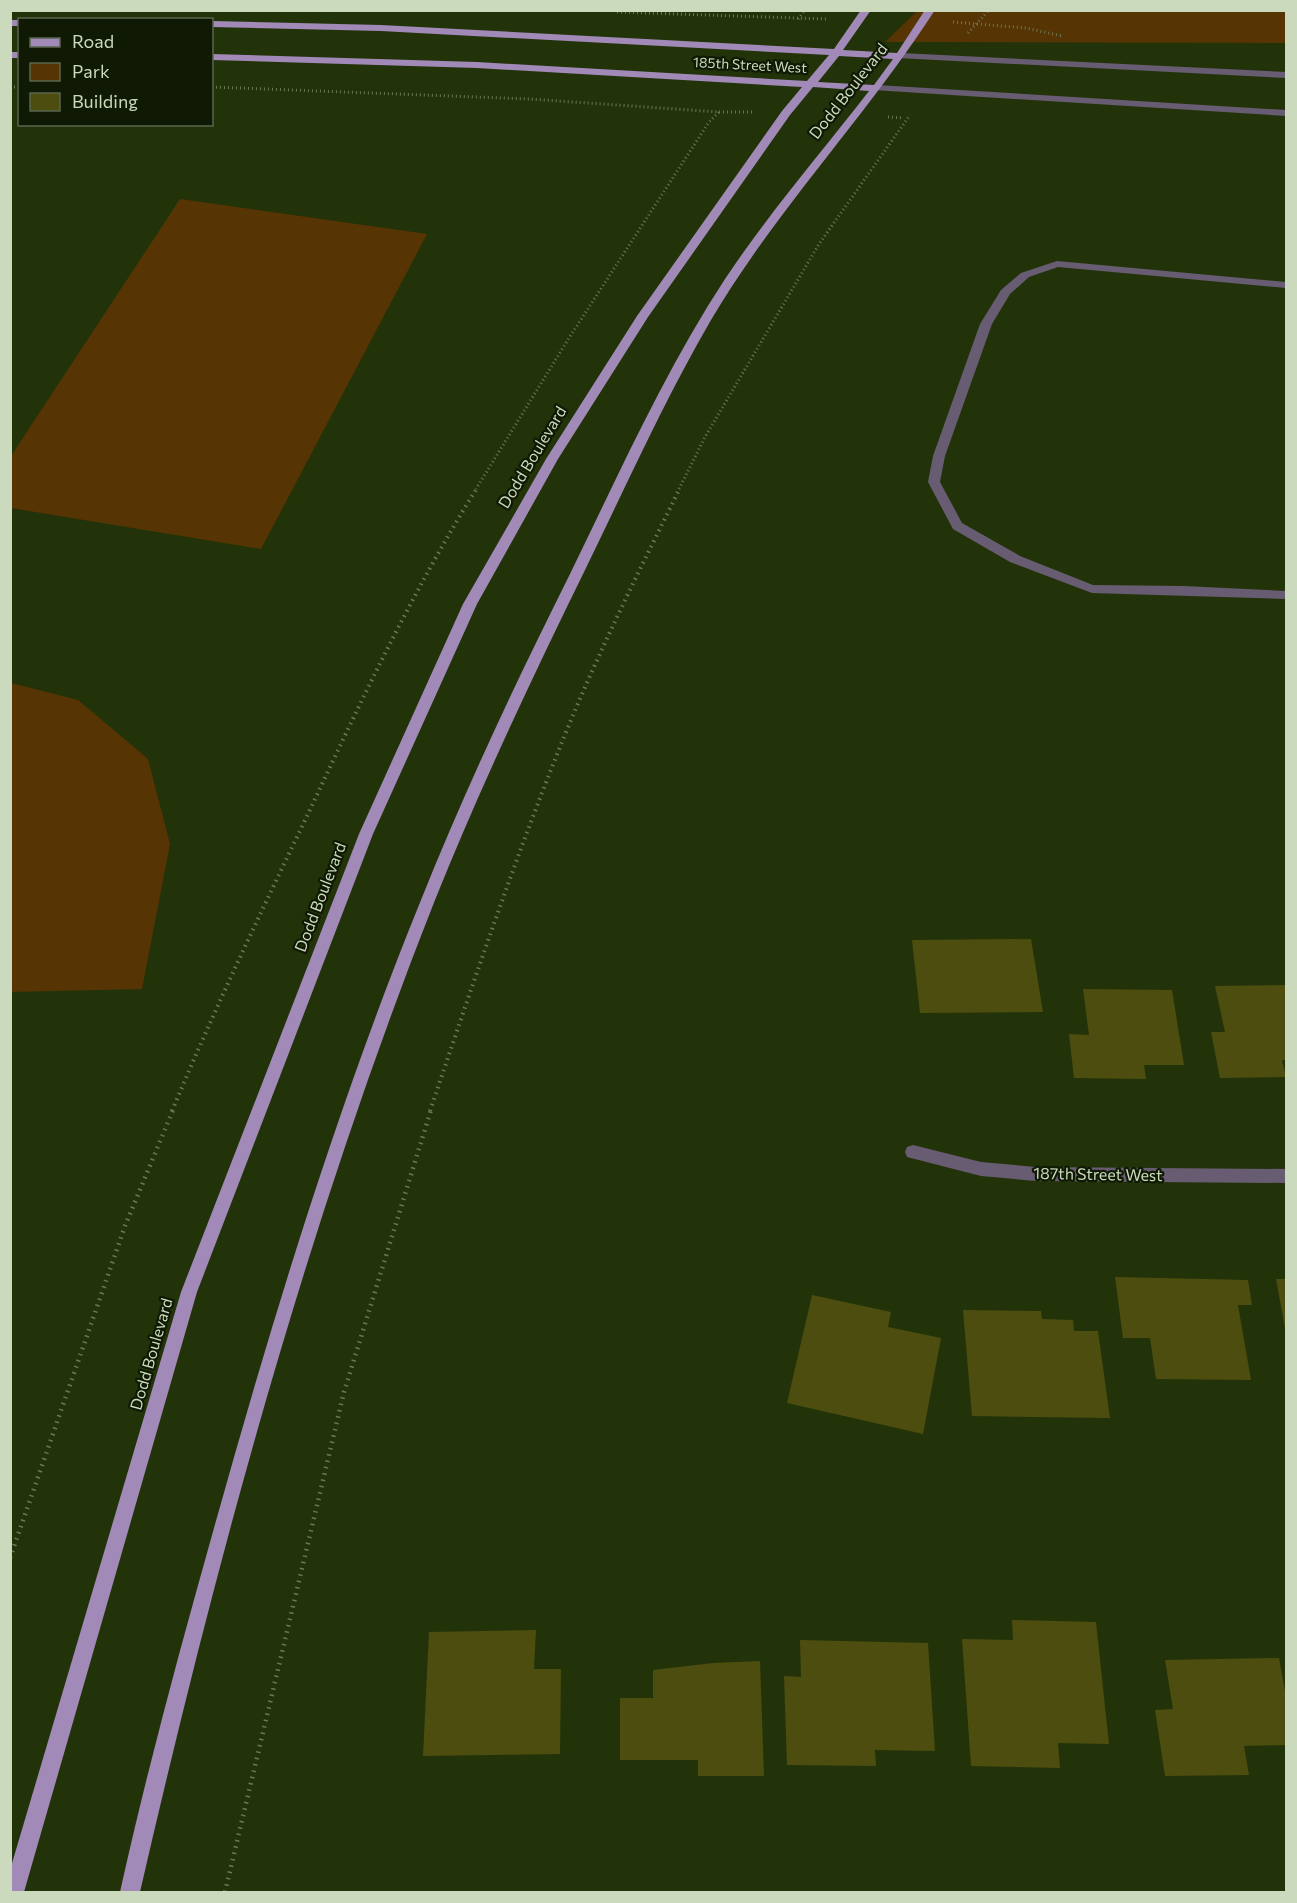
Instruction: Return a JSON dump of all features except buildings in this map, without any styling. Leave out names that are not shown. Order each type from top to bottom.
[{"type":"main road","name":"Dodd Boulevard","points":[[14,1893],[189,1292],[366,834],[470,604],[552,459],[650,306],[786,113],[837,52],[866,10]]},
{"type":"main road","name":"Dodd Boulevard","points":[[130,1893],[155,1779],[267,1371],[347,1121],[429,896],[525,677],[705,320],[742,261],[901,56],[930,10]]},
{"type":"main road","name":"185th Street West","points":[[213,24],[402,28],[901,56]]},
{"type":"main road","name":"185th Street West","points":[[213,57],[385,60],[877,88]]},
{"type":"street","name":"185th Street West","points":[[901,56],[1287,75]]},
{"type":"street","name":"185th Street West","points":[[877,88],[1287,113]]},
{"type":"street","points":[[1287,285],[1057,264],[1024,275],[1005,292],[986,324],[939,456],[934,482],[957,526],[1015,559],[1092,589],[1184,590],[1287,596]]},
{"type":"street","name":"187th Street West","points":[[913,1152],[981,1168],[1036,1174],[1287,1176]]},
{"type":"path","points":[[608,11],[799,19],[805,10]]},
{"type":"path","points":[[977,24],[989,10]]},
{"type":"path","points":[[10,1558],[35,1480],[125,1226],[208,1025],[340,745],[449,532],[569,338],[709,122],[719,111],[635,104],[213,87]]},
{"type":"path","points":[[225,1893],[344,1392],[411,1169],[486,948],[560,746],[624,603],[705,437],[819,244],[908,118]]},
{"type":"green space","points":[[917,11],[1286,11],[1286,43],[885,42]]},
{"type":"green space","points":[[180,199],[427,234],[261,549],[11,508],[11,456]]},
{"type":"green space","points":[[11,683],[78,700],[148,759],[170,844],[142,989],[11,992]]}]
